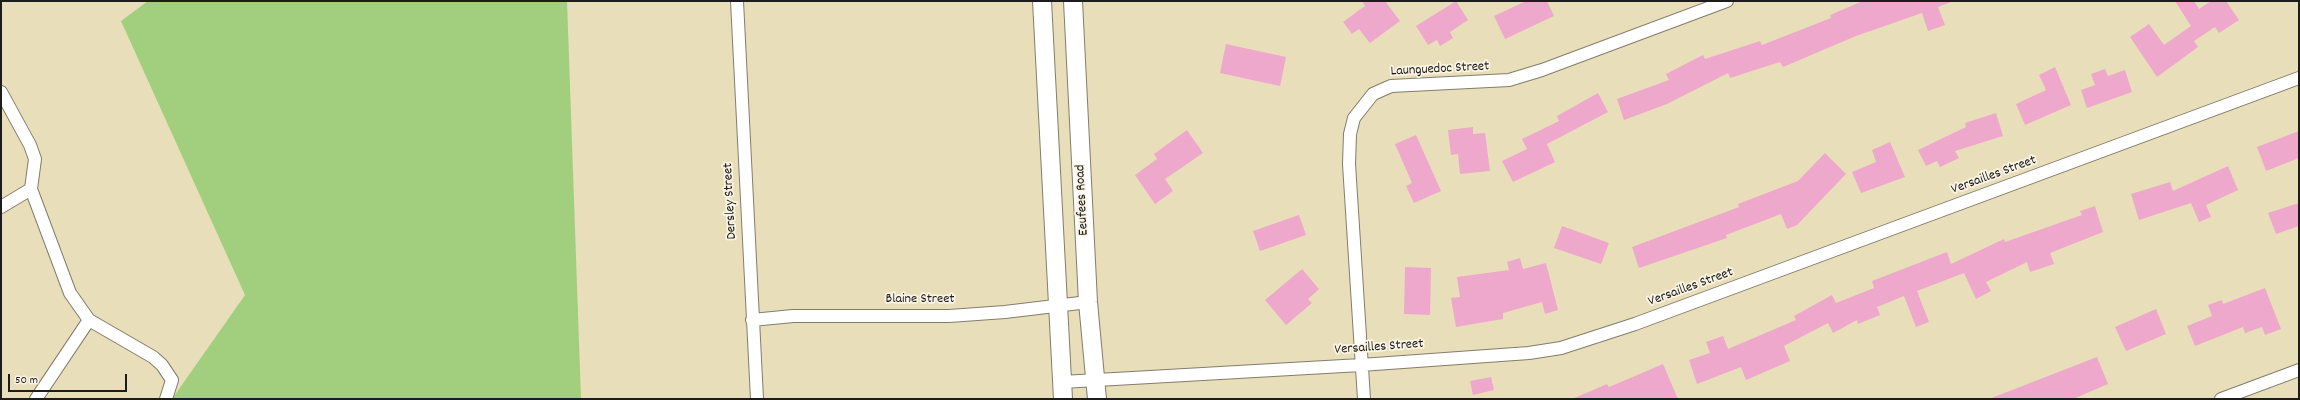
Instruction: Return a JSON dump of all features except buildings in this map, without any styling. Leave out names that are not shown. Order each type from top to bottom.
[{"type":"main road","points":[[1042,1],[1062,390]]},
{"type":"main road","name":"Eeufees Road","points":[[1073,1],[1088,302],[1097,399]]},
{"type":"street","name":"Dersley Street","points":[[737,1],[757,399]]},
{"type":"street","name":"Launguedoc Street","points":[[1364,399],[1349,164],[1350,134],[1357,114],[1373,94],[1391,86],[1509,80],[1542,70],[1727,1]]},
{"type":"street","name":"Versailles Street","points":[[1062,390],[1096,379],[1361,365],[1529,353],[1561,348],[1589,340],[2299,78]]},
{"type":"street","points":[[1,92],[30,145],[35,159],[31,189],[70,293],[89,320],[154,357],[162,365],[172,380],[166,399]]},
{"type":"street","points":[[1,207],[31,189]]},
{"type":"street","name":"Blaine Street","points":[[752,320],[793,316],[949,316],[1057,307],[1088,302]]},
{"type":"street","points":[[36,399],[89,320]]},
{"type":"street","points":[[2220,399],[2299,370]]},
{"type":"green space","points":[[148,1],[567,1],[581,399],[172,399],[245,295],[121,21]]}]
